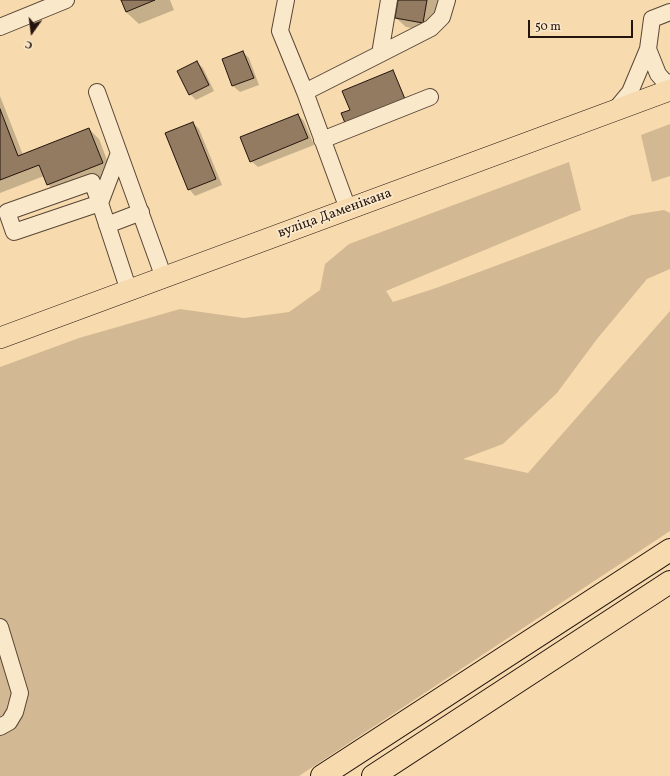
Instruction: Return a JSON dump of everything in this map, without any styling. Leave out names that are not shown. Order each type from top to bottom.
[{"type":"highway","points":[[322,776],[670,550]]},
{"type":"highway","points":[[373,776],[670,582]]},
{"type":"main road","name":"вуліца Даменікана","points":[[0,338],[670,90]]},
{"type":"lane","points":[[0,27],[66,0]]},
{"type":"lane","points":[[286,0],[280,31],[305,92],[348,209]]},
{"type":"lane","points":[[380,54],[389,0]]},
{"type":"lane","points":[[305,92],[431,28],[442,17],[447,0]]},
{"type":"lane","points":[[616,110],[630,92],[648,49],[652,19],[670,12]]},
{"type":"lane","points":[[648,49],[658,74],[664,81],[670,83]]},
{"type":"lane","points":[[97,92],[164,278]]},
{"type":"lane","points":[[322,140],[430,97]]},
{"type":"lane","points":[[100,203],[119,153]]},
{"type":"lane","points":[[100,203],[14,232],[7,212],[92,182],[100,203],[128,291]]},
{"type":"lane","points":[[107,225],[141,212]]},
{"type":"lane","points":[[0,628],[20,693],[15,712],[9,722],[0,727]]},
{"type":"shaded area","points":[[670,124],[670,176],[652,182],[641,135]]},
{"type":"shaded area","points":[[569,162],[581,210],[386,291],[393,302],[436,288],[632,215],[664,210],[670,213],[670,269],[647,279],[597,339],[557,393],[503,444],[463,459],[528,473],[670,311],[670,531],[299,776],[0,776],[0,367],[79,338],[180,309],[244,318],[289,312],[320,290],[325,264],[349,244]]},
{"type":"building","points":[[121,0],[155,0],[126,12]]},
{"type":"building","points":[[398,0],[427,0],[423,23],[395,18]]},
{"type":"building","points":[[243,51],[254,78],[232,86],[222,59]]},
{"type":"building","points":[[197,61],[209,85],[189,95],[177,71]]},
{"type":"building","points":[[393,70],[405,99],[345,123],[341,113],[350,110],[342,91]]},
{"type":"building","points":[[0,109],[18,156],[89,128],[103,163],[47,185],[39,165],[0,180]]},
{"type":"building","points":[[298,114],[308,138],[250,162],[240,137]]},
{"type":"building","points":[[193,122],[216,179],[188,190],[165,133]]}]
